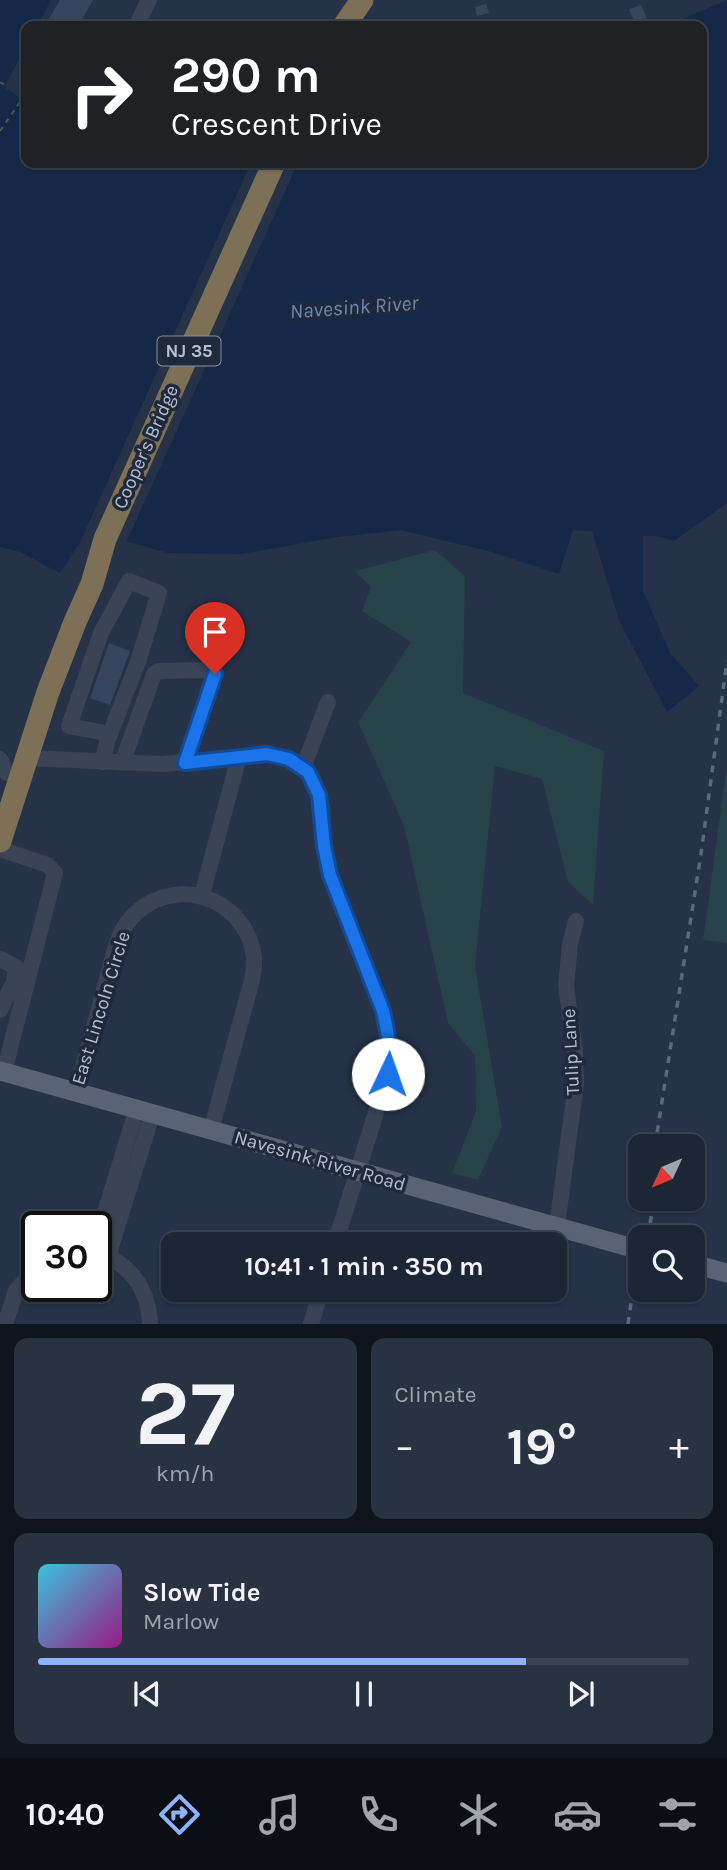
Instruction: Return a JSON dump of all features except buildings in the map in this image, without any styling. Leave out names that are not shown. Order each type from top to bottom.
[{"type":"highway","points":[[347,21],[362,0]]},
{"type":"highway","name":"Cooper's Bridge","points":[[98,548],[272,168]]},
{"type":"highway","name":"NJ 35","points":[[0,841],[63,650],[92,584],[98,548]]},
{"type":"highway","name":"NJ 35","points":[[2,775],[78,577],[98,548]]},
{"type":"main road","name":"Navesink River Road","points":[[2,1072],[628,1247]]},
{"type":"main road","points":[[705,1267],[727,1273]]},
{"type":"street","points":[[138,21],[146,1]]},
{"type":"street","points":[[102,762],[138,662],[159,593],[129,581],[99,640],[69,726],[110,734]]},
{"type":"street","points":[[63,650],[99,640]]},
{"type":"street","points":[[122,763],[154,674],[159,671],[212,670],[214,679],[185,763]]},
{"type":"street","points":[[303,768],[328,702]]},
{"type":"street","points":[[27,758],[185,763],[267,754],[289,759],[303,768],[314,781],[319,795],[330,875],[383,1011],[390,1042],[388,1074],[339,1232]]},
{"type":"street","points":[[211,1130],[252,980],[254,959],[247,933],[235,916],[216,901],[202,895],[239,757]]},
{"type":"street","points":[[0,849],[48,865],[55,873],[2,1072]]},
{"type":"street","name":"East Lincoln Circle","points":[[76,1093],[119,936],[128,921],[147,904],[171,896],[202,895]]},
{"type":"street","name":"Tulip Lane","points":[[557,1226],[576,1083],[575,1051],[566,986],[570,944],[576,920]]},
{"type":"street","points":[[0,959],[16,967],[13,982],[0,1010]]},
{"type":"street","points":[[108,1211],[144,1113]]},
{"type":"street","points":[[112,1220],[144,1113]]},
{"type":"street","points":[[112,1261],[134,1276],[146,1297],[150,1324]]},
{"type":"street","points":[[7,1319],[16,1291],[21,1285]]},
{"type":"street","points":[[311,1324],[317,1302]]},
{"type":"path","points":[[0,82],[5,85]]},
{"type":"path","points":[[0,131],[21,100]]},
{"type":"green space","points":[[435,550],[465,576],[463,693],[604,751],[593,905],[568,882],[542,779],[495,766],[475,966],[502,1127],[478,1180],[452,1173],[476,1111],[475,1056],[448,1023],[404,826],[358,722],[411,642],[362,611],[371,587],[355,571]]},
{"type":"green space","points":[[727,765],[727,943],[703,940]]},
{"type":"water","name":"Navesink River","points":[[0,0],[51,0],[40,21],[21,21],[21,55],[4,87],[21,99],[21,168],[707,168],[707,21],[678,21],[727,0],[727,503],[674,541],[643,536],[643,591],[670,653],[699,686],[667,712],[619,620],[592,531],[573,530],[559,574],[492,552],[401,530],[338,537],[241,554],[168,553],[118,539],[84,536],[60,573],[20,552],[0,547]]},
{"type":"pier","points":[[249,168],[296,168],[125,545],[86,540],[79,550],[77,549]]},
{"type":"railway","points":[[657,1134],[701,854],[727,661]]},
{"type":"railway","points":[[650,1225],[652,1211]]},
{"type":"railway","points":[[628,1324],[631,1302]]},
{"type":"route","points":[[215,674],[185,763],[267,754],[299,764],[314,781],[322,806],[324,846],[330,875],[383,1011],[390,1042],[388,1074]]}]
